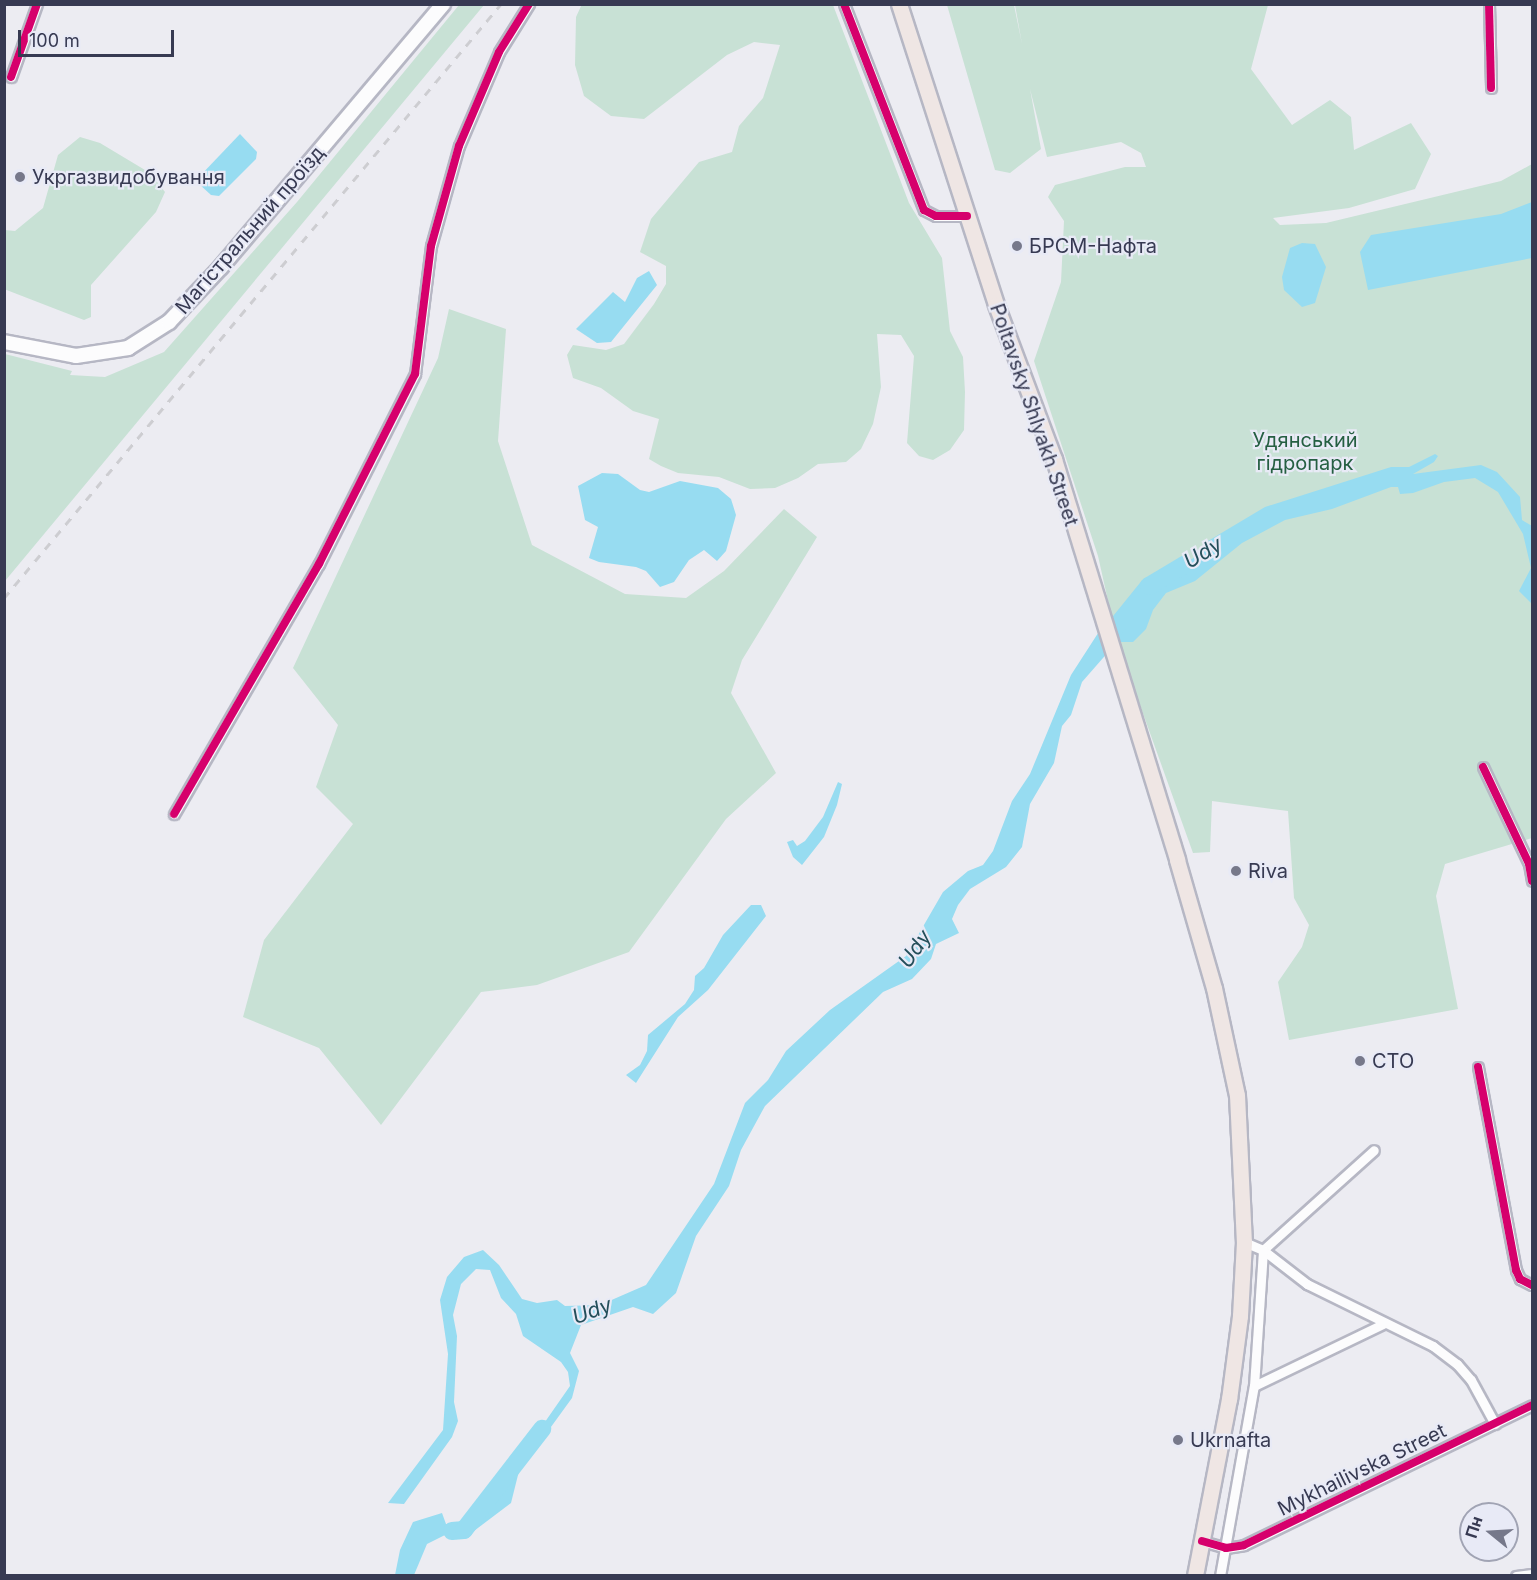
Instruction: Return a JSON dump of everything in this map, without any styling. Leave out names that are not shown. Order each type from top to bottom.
[{"type":"main road","name":"Магістральний проїзд","points":[[4,342],[76,356],[128,348],[169,322],[221,267],[443,4]]},
{"type":"main road","name":"Poltavsky Shlyakh Street","points":[[899,4],[967,216],[1054,459],[1214,988],[1237,1095],[1244,1242],[1240,1316],[1229,1399],[1195,1575]]},
{"type":"street","points":[[11,77],[37,4]]},
{"type":"street","points":[[174,814],[319,564],[415,374],[431,246],[459,146],[499,52],[530,4]]},
{"type":"street","points":[[844,4],[924,210],[936,216],[967,216]]},
{"type":"street","points":[[1489,4],[1491,88]]},
{"type":"street","points":[[1484,767],[1533,881]]},
{"type":"street","points":[[1478,1067],[1493,1132],[1516,1270],[1520,1279],[1533,1285]]},
{"type":"street","points":[[1221,1575],[1254,1386],[1263,1250],[1374,1150]]},
{"type":"street","points":[[1244,1242],[1263,1250],[1306,1284],[1383,1324],[1433,1346],[1457,1364],[1472,1380],[1495,1424]]},
{"type":"street","points":[[1254,1386],[1383,1324]]},
{"type":"street","name":"Mykhailivska Street","points":[[1226,1548],[1244,1545],[1533,1405]]},
{"type":"street","points":[[1202,1541],[1226,1548]]},
{"type":"street","points":[[1516,1575],[1533,1574]]},
{"type":"green space","points":[[582,4],[833,5],[909,203],[942,258],[950,331],[963,357],[965,392],[964,430],[950,450],[933,460],[919,456],[907,443],[914,356],[901,335],[877,334],[881,387],[873,424],[861,449],[846,462],[818,464],[798,478],[775,488],[750,489],[719,477],[678,473],[661,466],[649,459],[659,419],[633,411],[601,388],[573,378],[567,355],[573,345],[606,350],[624,344],[654,304],[666,284],[666,266],[640,252],[651,219],[699,162],[732,152],[739,126],[763,98],[780,45],[754,42],[727,55],[644,119],[611,116],[584,96],[575,65],[576,17]]},
{"type":"green space","points":[[459,5],[484,5],[5,581],[5,354],[72,371],[70,375],[105,377],[164,352],[297,202]]},
{"type":"green space","name":"Удянський гідропарк","points":[[947,5],[1014,5],[1022,44],[1015,5],[1268,5],[1251,69],[1292,125],[1330,100],[1351,117],[1354,150],[1411,123],[1431,154],[1415,189],[1349,208],[1273,218],[1280,225],[1326,223],[1501,181],[1532,164],[1532,838],[1445,864],[1436,896],[1458,1009],[1289,1040],[1278,982],[1302,947],[1309,925],[1294,898],[1288,811],[1212,801],[1210,852],[1193,853],[1117,641],[1098,556],[1034,361],[1061,282],[1064,221],[1048,197],[1055,185],[1125,167],[1146,167],[1141,153],[1121,142],[1047,157],[1030,89],[1041,149],[1010,173],[995,170]]},
{"type":"green space","points":[[80,137],[100,143],[150,173],[165,192],[156,212],[91,285],[91,317],[84,320],[4,289],[5,230],[15,231],[43,208],[58,155]]},
{"type":"green space","points":[[449,309],[506,329],[498,441],[532,545],[625,594],[686,598],[724,571],[784,509],[817,537],[742,660],[731,693],[776,773],[726,819],[629,952],[537,985],[481,992],[381,1125],[319,1048],[243,1017],[264,940],[353,824],[316,787],[338,725],[293,668],[438,358]]},
{"type":"water","points":[[240,134],[257,152],[256,159],[219,196],[211,195],[199,184],[199,177]]},
{"type":"water","points":[[1532,202],[1532,258],[1368,290],[1360,252],[1371,235],[1501,214]]},
{"type":"water","points":[[1302,243],[1315,244],[1326,267],[1315,303],[1302,307],[1284,290],[1282,277],[1290,248]]},
{"type":"water","points":[[649,271],[657,285],[611,342],[597,343],[576,329],[613,292],[625,302],[637,278]]},
{"type":"water","points":[[1435,454],[1438,456],[1434,462],[1413,474],[1481,465],[1497,472],[1520,497],[1522,520],[1532,526],[1532,604],[1519,591],[1531,568],[1523,534],[1498,492],[1475,478],[1444,482],[1413,493],[1400,494],[1398,487],[1391,487],[1332,509],[1285,520],[1242,543],[1195,581],[1166,593],[1153,610],[1146,629],[1133,642],[1117,642],[1082,682],[1071,715],[1062,726],[1054,763],[1030,804],[1022,847],[1006,867],[970,889],[958,905],[952,919],[959,933],[936,944],[931,959],[912,979],[883,992],[765,1106],[741,1150],[729,1186],[696,1236],[676,1293],[653,1314],[633,1307],[581,1325],[570,1353],[579,1371],[572,1398],[519,1471],[511,1503],[466,1537],[447,1534],[427,1544],[414,1575],[395,1575],[400,1550],[413,1522],[442,1513],[446,1524],[460,1526],[477,1516],[506,1487],[508,1475],[570,1386],[568,1372],[561,1362],[523,1336],[516,1314],[501,1298],[490,1270],[476,1269],[461,1284],[453,1315],[457,1336],[454,1402],[458,1421],[452,1437],[404,1504],[388,1503],[443,1430],[448,1354],[440,1300],[447,1277],[464,1257],[483,1250],[499,1265],[522,1299],[537,1303],[557,1300],[565,1306],[600,1305],[646,1285],[714,1184],[745,1103],[768,1080],[786,1051],[830,1010],[906,956],[943,892],[968,871],[983,865],[993,851],[1012,801],[1030,774],[1071,675],[1110,618],[1127,621],[1133,614],[1130,612],[1131,605],[1196,556],[1208,541],[1265,507],[1391,467],[1409,467]]},
{"type":"water","points":[[602,473],[618,474],[640,490],[649,492],[680,481],[718,488],[731,499],[736,515],[726,551],[717,561],[704,550],[689,560],[674,582],[660,587],[646,571],[589,558],[598,527],[585,520],[578,486]]},
{"type":"water","points":[[838,782],[842,784],[837,805],[824,837],[802,865],[793,857],[787,842],[793,840],[797,846],[805,841],[823,817]]},
{"type":"water","points":[[751,905],[761,905],[766,916],[708,990],[678,1017],[636,1083],[626,1075],[640,1065],[647,1051],[648,1035],[685,1004],[694,990],[695,976],[704,968],[723,935]]},
{"type":"waterway","name":"Udy","points":[[1107,638],[1149,586],[1184,565]]},
{"type":"waterway","name":"Udy","points":[[452,1531],[464,1530],[542,1429]]},
{"type":"railway","points":[[4,598],[501,4]]},
{"type":"cycle path","points":[[11,77],[37,4]]},
{"type":"cycle path","points":[[174,814],[319,564],[415,374],[431,246],[459,146],[499,52],[529,4]]},
{"type":"cycle path","points":[[844,4],[924,210],[936,216],[967,216]]},
{"type":"cycle path","points":[[1489,4],[1491,88]]},
{"type":"cycle path","points":[[1483,767],[1529,864],[1532,881]]},
{"type":"cycle path","points":[[1478,1067],[1516,1270],[1520,1279],[1532,1285]]},
{"type":"cycle path","points":[[1202,1541],[1226,1548],[1244,1545],[1532,1405]]},
{"type":"place","name":"Укргазвидобування","points":[[20,177]]},
{"type":"place","name":"БРСМ-Нафта","points":[[1017,246]]},
{"type":"place","name":"Riva","points":[[1236,871]]},
{"type":"place","name":"СТО","points":[[1360,1061]]},
{"type":"place","name":"Ukrnafta","points":[[1178,1440]]}]
